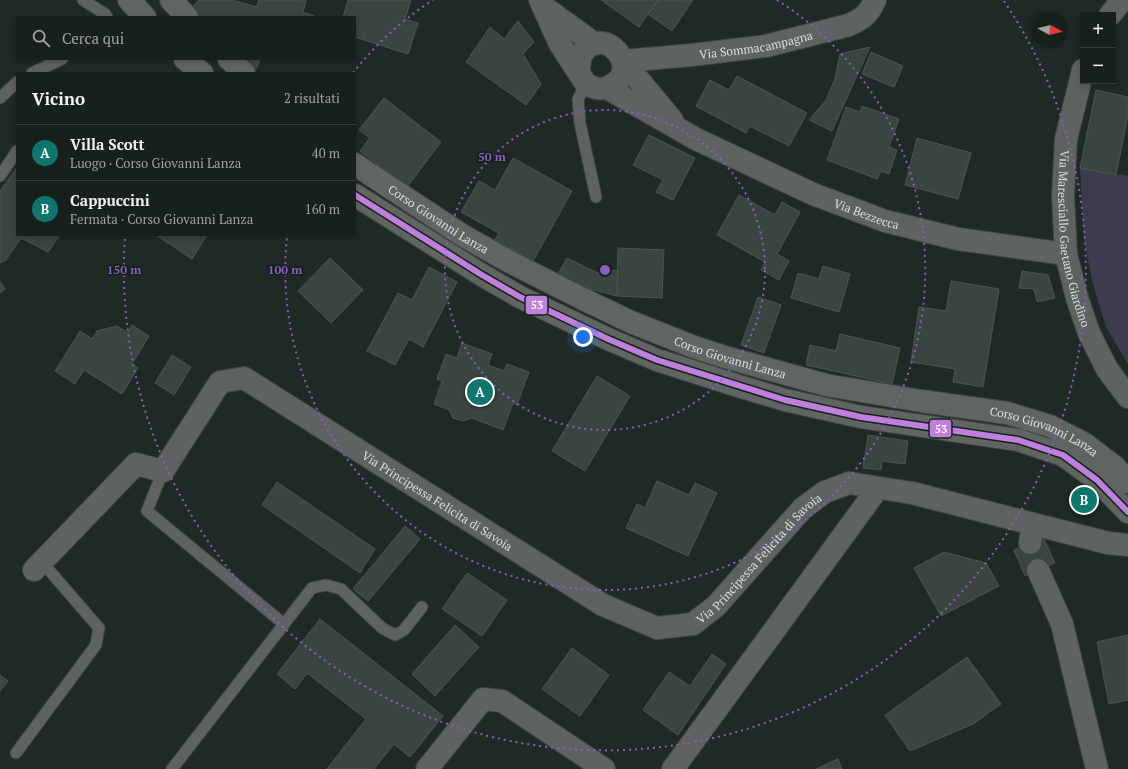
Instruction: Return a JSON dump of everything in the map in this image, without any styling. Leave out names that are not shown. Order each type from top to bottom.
[{"type":"street","points":[[129,0],[144,16]]},
{"type":"street","points":[[171,0],[186,16]]},
{"type":"street","name":"Via Sommacampagna","points":[[623,61],[692,55],[766,46],[849,25],[862,20],[871,9],[875,0]]},
{"type":"street","points":[[1112,12],[1122,0]]},
{"type":"street","name":"Via Bezzecca","points":[[542,3],[595,44],[603,43],[616,49],[623,61],[681,131]]},
{"type":"street","name":"Via Bezzecca","points":[[542,3],[560,44],[591,81],[696,140],[813,194],[885,220],[958,239],[1066,254]]},
{"type":"street","points":[[595,44],[583,52],[591,81],[613,85],[619,80],[622,74],[623,61]]},
{"type":"street","points":[[186,60],[201,72]]},
{"type":"street","points":[[229,60],[243,72]]},
{"type":"street","name":"Via Maresciallo Gaetano Giardino","points":[[1080,82],[1066,139],[1063,196],[1066,254],[1077,298],[1089,333],[1107,369],[1128,397]]},
{"type":"street","name":"Corso Giovanni Lanza","points":[[356,165],[462,234],[495,253],[549,283],[632,322],[694,347],[826,385],[921,401],[1007,413],[1050,426],[1085,444],[1116,467],[1128,482]]},
{"type":"street","name":"Corso Giovanni Lanza","points":[[356,196],[482,276],[520,297],[608,339],[658,360],[784,400],[862,417],[1018,440],[1062,455],[1097,480],[1128,512]]},
{"type":"street","name":"Via Principessa Felicita di Savoia","points":[[163,471],[220,382],[244,378],[603,605],[657,628],[693,624],[716,606],[803,508],[825,492],[849,483],[912,493],[1032,534],[1128,545]]},
{"type":"street","points":[[38,566],[136,464],[163,471]]},
{"type":"street","points":[[673,769],[878,488]]},
{"type":"street","points":[[1038,570],[1062,624],[1097,769]]},
{"type":"street","points":[[427,769],[483,699],[502,701],[604,769]]},
{"type":"lane","points":[[83,0],[106,16]]},
{"type":"lane","points":[[34,72],[60,60]]},
{"type":"lane","points":[[591,81],[578,99],[580,123],[596,196]]},
{"type":"lane","points":[[0,98],[16,83]]},
{"type":"lane","points":[[0,176],[16,152]]},
{"type":"lane","points":[[163,471],[146,511],[284,624]]},
{"type":"lane","points":[[16,753],[96,645],[99,628],[38,566]]},
{"type":"lane","points":[[172,769],[312,588],[326,585],[342,589],[382,628],[395,635],[404,630],[422,607]]},
{"type":"shaded area","points":[[1080,168],[1128,176],[1128,364],[1106,327],[1092,281],[1084,239]]},
{"type":"building","points":[[199,0],[232,0],[257,7],[259,0],[306,0],[303,12],[314,16],[198,16],[190,10]]},
{"type":"building","points":[[348,0],[411,0],[405,19],[418,23],[408,54],[356,37],[356,16],[343,16]]},
{"type":"building","points":[[601,0],[658,0],[639,27]]},
{"type":"building","points":[[658,0],[693,0],[672,31],[648,14]]},
{"type":"building","points":[[518,21],[534,42],[523,54],[541,84],[526,105],[466,62],[490,27],[504,39]]},
{"type":"building","points":[[870,47],[832,131],[809,120],[826,100],[835,79],[840,54]]},
{"type":"building","points":[[871,52],[903,66],[894,87],[862,74]]},
{"type":"building","points":[[246,60],[260,60],[256,69]]},
{"type":"building","points":[[737,76],[807,113],[789,146],[750,126],[746,133],[696,106],[710,80],[729,90]]},
{"type":"building","points":[[1096,90],[1128,97],[1128,115],[1116,175],[1080,168]]},
{"type":"building","points":[[384,98],[441,142],[407,187],[360,151],[370,138],[359,130]]},
{"type":"building","points":[[862,106],[899,119],[889,147],[897,150],[889,174],[881,171],[877,179],[827,160],[846,107],[860,112]]},
{"type":"building","points":[[649,135],[695,158],[673,200],[656,192],[663,180],[633,165]]},
{"type":"building","points":[[917,138],[971,153],[958,199],[905,185]]},
{"type":"building","points":[[513,158],[572,191],[533,261],[495,240],[499,233],[461,212],[479,181],[495,190]]},
{"type":"building","points":[[16,168],[16,236],[59,236],[48,252],[21,238],[6,260],[0,263],[0,191]]},
{"type":"building","points":[[739,195],[775,215],[782,202],[800,212],[777,254],[789,261],[779,280],[761,270],[765,262],[717,235]]},
{"type":"building","points":[[158,236],[206,236],[192,259]]},
{"type":"building","points":[[618,248],[664,250],[662,298],[617,296]]},
{"type":"building","points":[[330,258],[363,290],[331,323],[298,291]]},
{"type":"building","points":[[567,258],[598,273],[618,270],[617,296],[590,289],[558,274]]},
{"type":"building","points":[[823,266],[850,274],[839,312],[791,298],[798,273],[819,279]]},
{"type":"building","points":[[429,267],[457,282],[423,347],[409,339],[395,365],[367,351],[398,293],[412,300]]},
{"type":"building","points":[[1022,271],[1048,275],[1055,298],[1037,302],[1034,289],[1019,288]]},
{"type":"building","points":[[0,281],[5,289],[0,293]]},
{"type":"building","points":[[951,281],[999,289],[983,387],[953,382],[955,369],[911,362],[919,307],[946,311]]},
{"type":"building","points":[[758,297],[781,305],[764,353],[741,345]]},
{"type":"building","points":[[132,325],[149,336],[132,364],[138,368],[122,394],[84,370],[75,384],[55,371],[80,331],[92,339],[97,331],[117,326],[128,333]]},
{"type":"building","points":[[840,334],[900,348],[892,384],[806,365],[810,345],[836,351]]},
{"type":"building","points":[[462,343],[492,354],[488,365],[504,371],[507,364],[529,372],[517,405],[513,403],[503,430],[472,418],[463,421],[453,418],[449,410],[434,404],[442,381],[437,379],[446,354],[457,358]]},
{"type":"building","points":[[172,355],[191,367],[174,395],[155,383]]},
{"type":"building","points":[[597,376],[630,396],[585,471],[552,451]]},
{"type":"building","points":[[868,435],[908,441],[905,464],[882,461],[881,470],[863,468]]},
{"type":"building","points":[[657,481],[689,495],[695,483],[717,493],[688,556],[626,528],[637,504],[645,508]]},
{"type":"building","points":[[277,482],[375,549],[360,573],[262,505]]},
{"type":"building","points":[[405,526],[420,539],[368,601],[353,589]]},
{"type":"building","points":[[1043,537],[1055,563],[1025,576],[1014,550]]},
{"type":"building","points":[[944,552],[986,563],[999,586],[941,616],[914,568]]},
{"type":"building","points":[[467,573],[507,600],[482,636],[442,609]]},
{"type":"building","points":[[320,619],[443,716],[410,757],[394,744],[374,769],[327,769],[366,719],[307,673],[295,689],[277,674]]},
{"type":"building","points":[[455,625],[479,647],[435,696],[412,674]]},
{"type":"building","points":[[1128,635],[1128,700],[1109,704],[1097,642]]},
{"type":"building","points":[[572,648],[609,675],[580,716],[542,689]]},
{"type":"building","points":[[712,654],[726,664],[678,735],[643,710],[669,672],[690,686]]},
{"type":"building","points":[[967,657],[1001,704],[973,724],[910,751],[885,715]]},
{"type":"building","points":[[0,675],[8,681],[0,691]]},
{"type":"building","points":[[838,759],[842,769],[816,769]]},
{"type":"tunnel","points":[[1030,543],[1032,556],[1038,570]]},
{"type":"transit line","name":"53","points":[[356,196],[482,275],[520,297],[608,339],[657,360],[785,400],[861,417],[1018,440],[1063,455],[1097,480],[1128,512]]},
{"type":"place","name":"Villa Scott","points":[[480,392]]},
{"type":"place","name":"Cappuccini","points":[[1084,500]]}]
